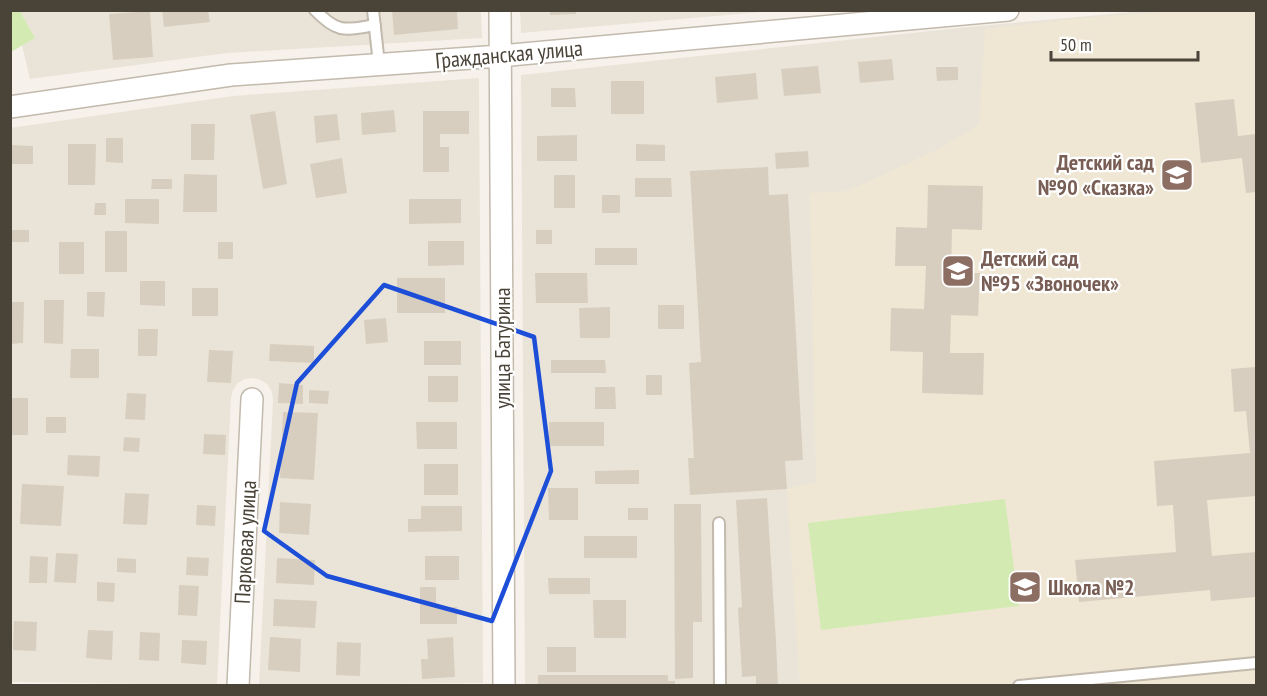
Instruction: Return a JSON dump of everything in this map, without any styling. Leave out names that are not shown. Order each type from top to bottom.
[{"type":"street","name":"улица Батурина","points":[[500,10],[504,686]]},
{"type":"street","name":"Гражданская улица","points":[[10,107],[231,75],[500,56],[1008,10]]},
{"type":"street","name":"Парковая улица","points":[[238,686],[252,399]]},
{"type":"lane","points":[[315,10],[329,25],[345,30],[375,25]]},
{"type":"lane","points":[[373,10],[379,64]]},
{"type":"lane","points":[[719,523],[720,686]]},
{"type":"lane","points":[[1019,686],[1257,663]]},
{"type":"highlighted area","points":[[384,285],[534,337],[551,471],[492,621],[327,576],[264,531],[297,383]]},
{"type":"shaded area","points":[[520,10],[772,11],[521,33]]},
{"type":"shaded area","points":[[20,11],[481,11],[482,38],[227,53],[30,79],[22,45],[35,38]]},
{"type":"shaded area","points":[[1143,11],[1256,11],[1256,685],[525,685],[521,75],[968,27]]},
{"type":"shaded area","points":[[1178,11],[1256,11],[1256,685],[800,685],[787,489],[816,482],[810,193],[848,191],[936,150],[979,125],[985,29],[1083,18]]},
{"type":"shaded area","points":[[479,78],[483,683],[259,685],[273,400],[268,385],[253,378],[238,383],[231,398],[217,685],[11,682],[10,128],[233,96]]},
{"type":"green space","points":[[11,10],[20,11],[35,38],[11,52]]},
{"type":"green space","points":[[1005,499],[1019,606],[821,630],[808,523]]},
{"type":"building","points":[[162,10],[208,10],[210,22],[164,27]]},
{"type":"building","points":[[392,10],[457,10],[458,29],[394,35]]},
{"type":"building","points":[[550,10],[576,10],[576,14],[550,15]]},
{"type":"building","points":[[150,11],[153,57],[113,60],[109,14]]},
{"type":"building","points":[[892,59],[894,80],[860,83],[858,62]]},
{"type":"building","points":[[818,66],[821,93],[784,96],[781,69]]},
{"type":"building","points":[[936,67],[958,67],[958,80],[937,81]]},
{"type":"building","points":[[756,73],[758,99],[717,103],[715,77]]},
{"type":"building","points":[[611,81],[644,81],[644,114],[611,114]]},
{"type":"building","points":[[551,88],[575,88],[576,107],[551,107]]},
{"type":"building","points":[[1234,99],[1238,136],[1256,134],[1256,192],[1246,193],[1242,158],[1201,163],[1195,103]]},
{"type":"building","points":[[394,110],[396,132],[362,135],[361,113]]},
{"type":"building","points":[[275,111],[287,184],[263,189],[250,115]]},
{"type":"building","points":[[423,111],[469,111],[469,134],[440,134],[440,147],[449,147],[449,172],[423,172]]},
{"type":"building","points":[[337,114],[340,140],[316,143],[314,116]]},
{"type":"building","points":[[191,124],[215,124],[214,160],[191,160]]},
{"type":"building","points":[[577,135],[577,161],[537,161],[537,136]]},
{"type":"building","points":[[106,138],[123,138],[123,163],[106,162]]},
{"type":"building","points":[[68,144],[96,144],[95,185],[68,185]]},
{"type":"building","points":[[636,144],[665,145],[665,161],[636,161]]},
{"type":"building","points":[[10,145],[33,146],[33,164],[10,164]]},
{"type":"building","points":[[808,151],[809,167],[776,169],[775,153]]},
{"type":"building","points":[[342,158],[347,193],[316,198],[310,164]]},
{"type":"building","points":[[768,167],[769,195],[788,194],[803,460],[785,461],[787,489],[690,495],[688,458],[694,458],[689,363],[701,362],[690,171]]},
{"type":"building","points":[[184,174],[217,175],[217,212],[183,212]]},
{"type":"building","points":[[554,175],[575,175],[575,208],[554,208]]},
{"type":"building","points":[[635,178],[671,178],[672,197],[635,197]]},
{"type":"building","points":[[152,179],[172,179],[172,189],[151,189]]},
{"type":"building","points":[[928,185],[983,186],[982,230],[952,229],[951,273],[980,273],[978,316],[951,315],[950,353],[984,353],[983,395],[922,393],[923,352],[890,351],[891,308],[924,309],[926,266],[895,266],[896,227],[927,228]]},
{"type":"building","points":[[602,195],[620,195],[620,213],[602,213]]},
{"type":"building","points":[[125,199],[159,199],[159,224],[125,223]]},
{"type":"building","points":[[409,199],[461,199],[461,223],[409,224]]},
{"type":"building","points":[[95,203],[106,203],[106,215],[94,215]]},
{"type":"building","points":[[10,230],[29,230],[29,242],[10,242]]},
{"type":"building","points":[[536,230],[552,230],[552,244],[536,244]]},
{"type":"building","points":[[105,231],[127,231],[127,272],[105,272]]},
{"type":"building","points":[[428,241],[464,241],[464,265],[428,266]]},
{"type":"building","points":[[59,242],[84,242],[84,274],[59,274]]},
{"type":"building","points":[[218,242],[233,242],[233,259],[218,259]]},
{"type":"building","points":[[595,248],[637,248],[637,265],[595,265]]},
{"type":"building","points":[[535,273],[587,273],[588,303],[536,303]]},
{"type":"building","points":[[397,278],[445,278],[445,313],[397,313]]},
{"type":"building","points":[[140,281],[165,281],[165,306],[140,305]]},
{"type":"building","points":[[192,288],[218,288],[218,316],[192,316]]},
{"type":"building","points":[[87,292],[105,292],[104,317],[87,316]]},
{"type":"building","points":[[44,300],[64,300],[63,344],[44,343]]},
{"type":"building","points":[[10,302],[24,302],[23,343],[10,344]]},
{"type":"building","points":[[658,305],[684,305],[684,329],[658,329]]},
{"type":"building","points":[[610,307],[610,338],[580,338],[579,308]]},
{"type":"building","points":[[386,318],[388,342],[366,344],[364,320]]},
{"type":"building","points":[[138,329],[158,329],[157,356],[138,356]]},
{"type":"building","points":[[424,341],[461,341],[461,365],[424,365]]},
{"type":"building","points":[[270,344],[314,346],[314,363],[269,361]]},
{"type":"building","points":[[71,349],[99,349],[99,378],[70,378]]},
{"type":"building","points":[[209,350],[233,351],[231,383],[207,382]]},
{"type":"building","points":[[551,360],[605,360],[606,373],[551,373]]},
{"type":"building","points":[[1256,367],[1256,496],[1207,500],[1212,556],[1256,552],[1256,597],[1211,601],[1210,590],[1079,602],[1075,560],[1176,552],[1173,505],[1157,506],[1154,461],[1250,453],[1246,411],[1234,412],[1231,369]]},
{"type":"building","points":[[646,375],[662,375],[662,395],[646,395]]},
{"type":"building","points":[[428,376],[458,376],[458,402],[428,402]]},
{"type":"building","points":[[279,383],[303,385],[303,404],[278,403]]},
{"type":"building","points":[[595,387],[615,387],[616,409],[595,409]]},
{"type":"building","points":[[309,390],[329,391],[328,404],[309,403]]},
{"type":"building","points":[[127,393],[146,394],[145,420],[125,419]]},
{"type":"building","points":[[10,398],[28,398],[28,435],[10,435]]},
{"type":"building","points":[[283,412],[318,413],[314,480],[280,478]]},
{"type":"building","points":[[46,417],[66,417],[66,433],[46,433]]},
{"type":"building","points":[[416,422],[457,422],[457,449],[417,449]]},
{"type":"building","points":[[549,422],[604,422],[604,446],[549,446]]},
{"type":"building","points":[[204,434],[226,435],[225,455],[203,454]]},
{"type":"building","points":[[124,437],[140,438],[139,452],[123,451]]},
{"type":"building","points":[[68,455],[100,456],[99,477],[67,475]]},
{"type":"building","points":[[424,464],[458,464],[458,495],[424,495]]},
{"type":"building","points":[[639,470],[639,484],[595,484],[595,471]]},
{"type":"building","points":[[22,484],[64,486],[61,526],[20,524]]},
{"type":"building","points":[[548,488],[578,488],[578,520],[549,520]]},
{"type":"building","points":[[125,493],[149,494],[147,525],[123,524]]},
{"type":"building","points":[[767,498],[778,686],[756,686],[756,676],[742,677],[738,608],[742,607],[736,500]]},
{"type":"building","points":[[280,502],[311,504],[309,535],[279,533]]},
{"type":"building","points":[[674,504],[701,504],[702,622],[693,622],[693,678],[675,679]]},
{"type":"building","points":[[197,505],[216,506],[215,526],[196,525]]},
{"type":"building","points":[[421,506],[462,506],[462,531],[408,532],[408,519],[421,519]]},
{"type":"building","points":[[628,508],[648,508],[648,520],[628,520]]},
{"type":"building","points":[[584,536],[637,536],[637,558],[584,558]]},
{"type":"building","points":[[56,553],[78,554],[76,583],[54,582]]},
{"type":"building","points":[[30,556],[48,557],[47,583],[29,583]]},
{"type":"building","points":[[425,556],[459,556],[459,580],[425,580]]},
{"type":"building","points":[[187,557],[209,558],[208,576],[186,575]]},
{"type":"building","points":[[117,558],[136,559],[136,573],[117,572]]},
{"type":"building","points":[[277,558],[315,560],[314,585],[276,583]]},
{"type":"building","points":[[548,578],[590,578],[590,594],[549,594]]},
{"type":"building","points":[[97,582],[115,583],[114,602],[97,601]]},
{"type":"building","points":[[179,585],[199,586],[197,616],[178,615]]},
{"type":"building","points":[[420,587],[436,587],[436,607],[457,607],[457,624],[420,624]]},
{"type":"building","points":[[274,599],[317,601],[315,628],[273,626]]},
{"type":"building","points":[[593,600],[626,600],[626,638],[594,638]]},
{"type":"building","points":[[14,621],[37,622],[36,651],[13,650]]},
{"type":"building","points":[[88,630],[113,631],[112,660],[86,658]]},
{"type":"building","points":[[140,632],[160,633],[159,661],[139,660]]},
{"type":"building","points":[[270,637],[301,639],[300,672],[268,670]]},
{"type":"building","points":[[453,637],[455,677],[422,679],[421,659],[428,659],[427,639]]},
{"type":"building","points":[[182,640],[207,641],[206,665],[181,663]]},
{"type":"building","points":[[337,642],[361,643],[360,676],[336,675]]},
{"type":"building","points":[[547,647],[576,647],[576,672],[547,672]]},
{"type":"building","points":[[538,675],[668,675],[668,681],[675,681],[675,686],[538,686]]},
{"type":"place","name":"Детский сад №90 «Сказка»","points":[[1177,175]]},
{"type":"place","name":"Детский сад №95 «Звоночек»","points":[[958,271]]},
{"type":"place","name":"Школа №2","points":[[1025,587]]}]
